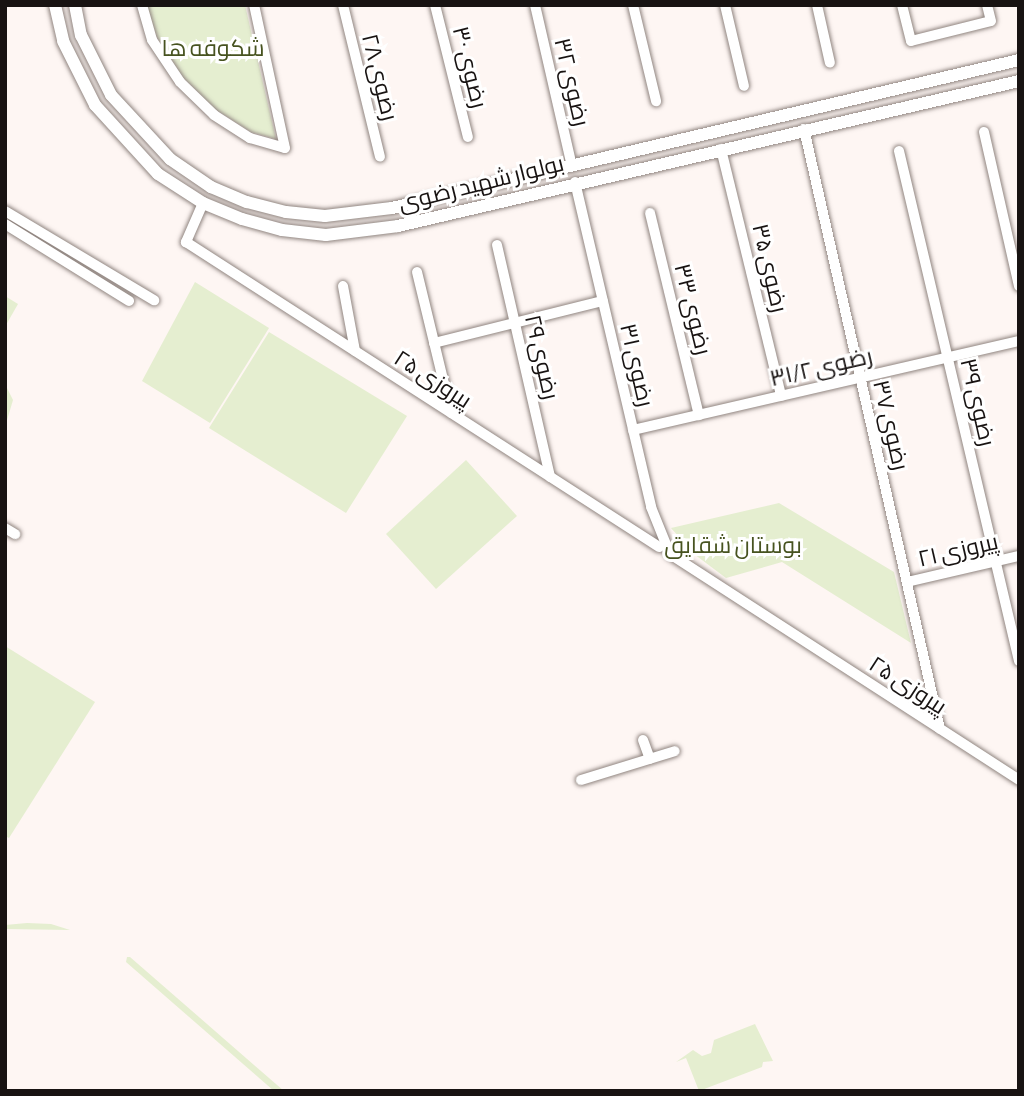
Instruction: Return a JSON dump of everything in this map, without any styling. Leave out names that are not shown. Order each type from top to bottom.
[{"type":"street","name":"بولوار شهید رضوی","points":[[55,5],[63,41],[95,105],[158,174],[202,203],[282,230],[326,234],[398,226],[575,182],[1017,83]]},
{"type":"street","name":"بولوار شهید رضوی","points":[[75,5],[92,62],[134,125],[170,159],[211,187],[247,202],[299,214],[366,213],[1019,60]]},
{"type":"street","points":[[142,5],[152,40],[180,82],[214,115],[250,138],[285,148],[254,5]]},
{"type":"street","name":"رضوی ۲۸","points":[[343,5],[380,158]]},
{"type":"street","name":"رضوی ۳۰","points":[[435,5],[468,137]]},
{"type":"street","name":"رضوی ۳۲","points":[[535,5],[572,166]]},
{"type":"street","points":[[634,5],[656,101]]},
{"type":"street","points":[[725,5],[744,86]]},
{"type":"street","points":[[817,5],[830,63]]},
{"type":"street","points":[[902,5],[911,41],[991,21],[987,5]]},
{"type":"street","name":"رضوی ۳۷","points":[[804,130],[940,729]]},
{"type":"street","points":[[984,132],[1019,286]]},
{"type":"street","name":"رضوی ۳۵","points":[[721,149],[780,396]]},
{"type":"street","name":"رضوی ۳۹","points":[[899,151],[1019,661]]},
{"type":"street","points":[[572,166],[575,182]]},
{"type":"street","name":"رضوی ۳۱","points":[[575,182],[651,507],[670,554]]},
{"type":"street","name":"پیروزی ۲۵","points":[[202,203],[186,242],[659,547]]},
{"type":"street","points":[[5,211],[154,300]]},
{"type":"street","name":"رضوی ۳۳","points":[[650,213],[699,415]]},
{"type":"street","points":[[5,224],[128,301]]},
{"type":"street","name":"رضوی ۲۹","points":[[497,245],[550,477]]},
{"type":"street","points":[[417,272],[451,413]]},
{"type":"street","points":[[343,286],[355,351]]},
{"type":"street","points":[[434,343],[603,301]]},
{"type":"street","name":"رضوی ۳۱/۲","points":[[633,430],[1019,341]]},
{"type":"street","points":[[5,527],[15,534]]},
{"type":"street","name":"پیروزی ۲۵","points":[[670,554],[1019,780]]},
{"type":"street","name":"پیروزی ۲۱","points":[[907,582],[1019,556]]},
{"type":"street","points":[[643,740],[650,759]]},
{"type":"street","points":[[581,780],[675,751]]},
{"type":"green space","name":"شکوفه ها","points":[[147,5],[245,5],[276,139],[251,132],[215,109],[183,77],[157,37]]},
{"type":"green space","points":[[195,282],[269,328],[210,423],[142,381]]},
{"type":"green space","points":[[5,296],[18,304],[6,325],[5,324]]},
{"type":"green space","points":[[269,332],[407,416],[346,513],[209,428]]},
{"type":"green space","points":[[5,384],[13,400],[5,427]]},
{"type":"green space","points":[[466,460],[517,516],[436,589],[386,534]]},
{"type":"green space","name":"بوستان شقایق","points":[[779,503],[894,572],[911,643],[782,562],[726,578],[694,554],[671,528]]},
{"type":"green space","points":[[5,646],[95,702],[9,838],[5,836]]},
{"type":"green space","points":[[51,924],[70,930],[5,929],[5,925]]},
{"type":"green space","points":[[127,957],[284,1091],[274,1091],[126,962]]},
{"type":"green space","points":[[755,1024],[773,1061],[763,1062],[762,1067],[699,1091],[686,1058],[676,1062],[693,1050],[702,1056],[711,1053],[714,1040]]}]
